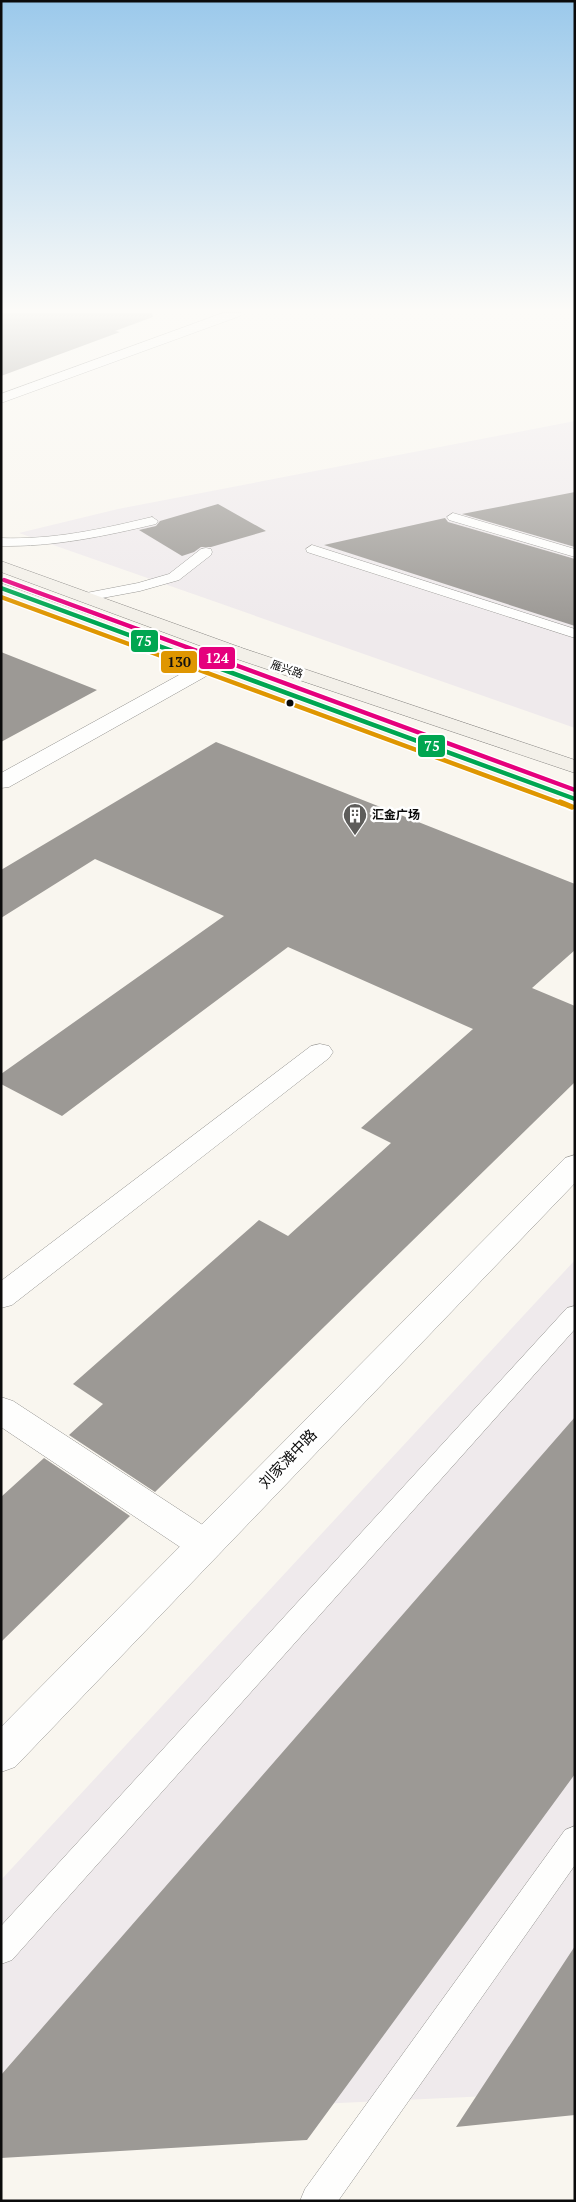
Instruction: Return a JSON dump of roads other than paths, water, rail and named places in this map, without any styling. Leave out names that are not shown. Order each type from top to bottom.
[{"type":"main road","name":"雁兴路","points":[[1,566],[236,652],[575,767]]},
{"type":"main road","name":"雁兴路","points":[[1,588],[575,799]]},
{"type":"street","points":[[1,782],[236,652]]},
{"type":"street","points":[[1,1297],[320,1052]]},
{"type":"street","name":"刘家滩中路","points":[[1,1754],[575,1165]]},
{"type":"street","points":[[1,1410],[205,1544]]},
{"type":"lane","points":[[453,517],[575,553]]},
{"type":"lane","points":[[1,542],[35,543],[104,532],[152,520]]},
{"type":"lane","points":[[312,549],[575,634]]},
{"type":"lane","points":[[86,597],[140,587],[174,577],[206,552]]},
{"type":"lane","points":[[1,1949],[575,1314]]},
{"type":"lane","points":[[317,2201],[575,1840]]},
{"type":"place","name":"汇金广场","points":[[355,836]]}]
